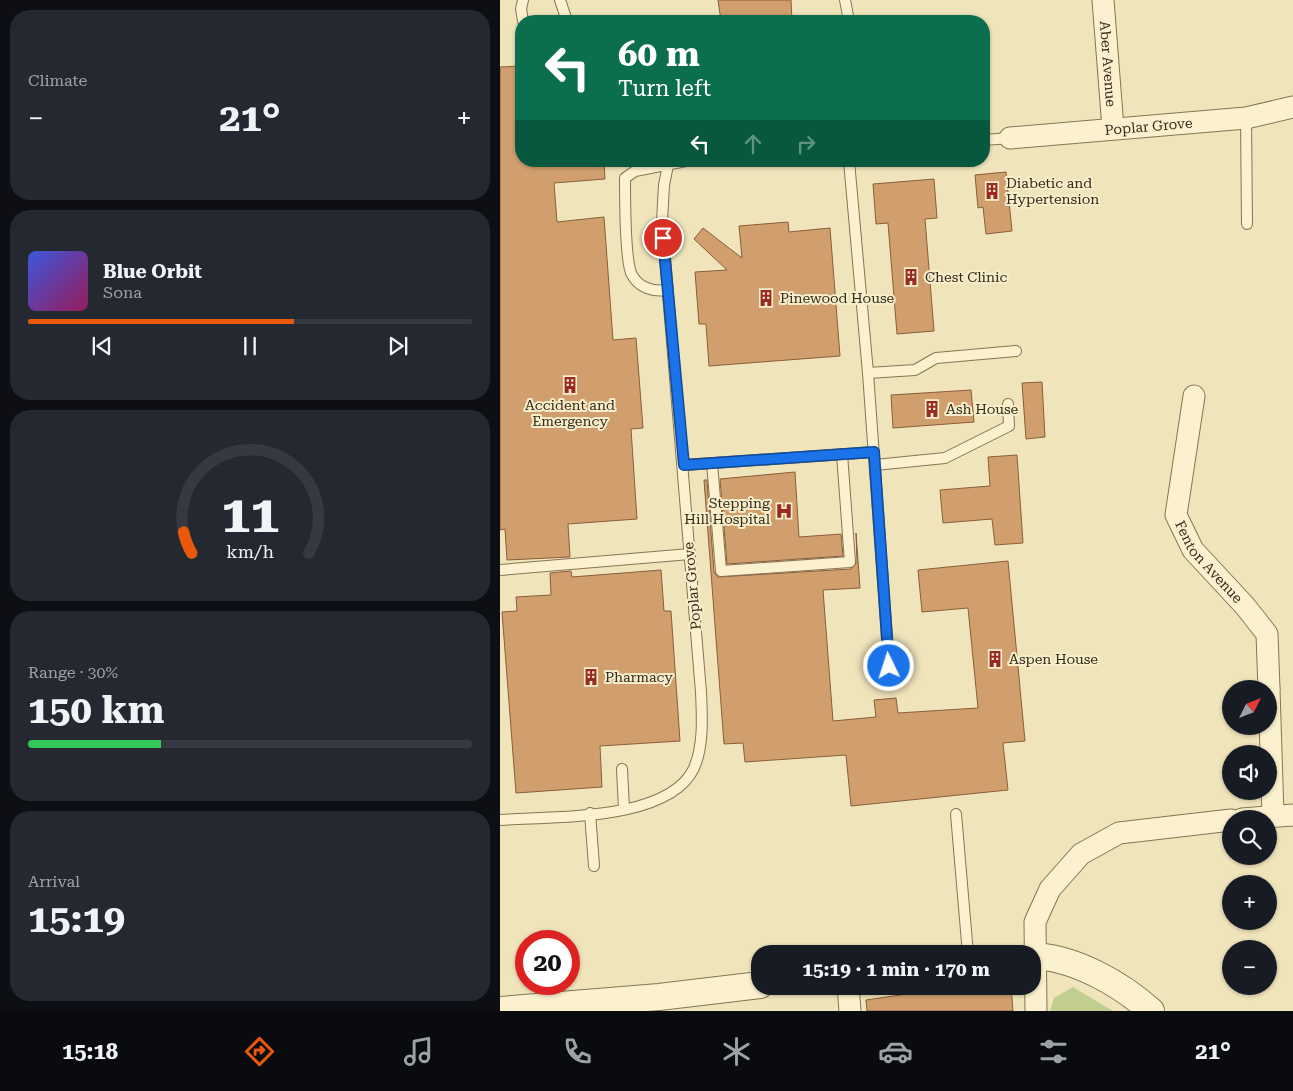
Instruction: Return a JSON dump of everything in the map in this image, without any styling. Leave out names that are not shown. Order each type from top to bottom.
[{"type":"street","name":"Aber Avenue","points":[[1103,0],[1113,128]]},
{"type":"street","name":"Poplar Grove","points":[[1010,138],[1246,118],[1290,106]]},
{"type":"street","name":"Fenton Avenue","points":[[1194,396],[1176,515],[1193,550],[1245,606],[1267,634],[1269,680]]},
{"type":"street","name":"Fenton Avenue","points":[[1274,735],[1283,815]]},
{"type":"street","points":[[1034,945],[1035,922],[1050,888],[1082,854],[1119,833],[1222,821]]},
{"type":"street","points":[[1041,958],[1092,971],[1138,999],[1151,1011]]},
{"type":"street","points":[[500,1010],[659,997],[751,986]]},
{"type":"street","points":[[849,995],[850,1011]]},
{"type":"street","points":[[1035,995],[1036,1011]]},
{"type":"lane","points":[[522,15],[523,0]]},
{"type":"lane","points":[[560,0],[564,15]]},
{"type":"lane","points":[[845,0],[849,15]]},
{"type":"lane","points":[[1246,118],[1247,224]]},
{"type":"lane","points":[[990,140],[1010,138]]},
{"type":"lane","points":[[652,167],[635,171],[625,178],[632,274],[643,287],[656,292],[667,290]]},
{"type":"lane","name":"Poplar Grove","points":[[500,820],[624,810],[657,801],[674,792],[688,777],[697,756],[701,738],[701,692],[684,465],[662,221],[664,185],[667,167]]},
{"type":"lane","points":[[850,167],[868,374],[889,666]]},
{"type":"lane","points":[[868,374],[914,370],[936,358],[1016,351]]},
{"type":"lane","points":[[875,465],[945,458],[1009,426],[1008,404]]},
{"type":"lane","points":[[684,465],[874,452]]},
{"type":"lane","points":[[712,463],[720,571],[850,562],[842,454]]},
{"type":"lane","points":[[500,570],[690,554]]},
{"type":"lane","points":[[622,769],[624,810]]},
{"type":"lane","points":[[590,813],[594,866]]},
{"type":"lane","points":[[956,814],[967,945]]},
{"type":"green space","points":[[1073,987],[1113,1011],[1050,1011],[1054,998]]},
{"type":"building","points":[[718,0],[791,0],[792,15],[720,15]]},
{"type":"building","name":"Accident and Emergency","points":[[515,66],[515,167],[604,167],[605,179],[554,183],[557,222],[604,217],[613,340],[636,338],[643,428],[631,429],[637,519],[568,524],[570,557],[507,560],[505,529],[500,530],[500,67]]},
{"type":"building","name":"Diabetic and Hypertension","points":[[1006,172],[1012,231],[986,234],[983,207],[978,208],[975,175]]},
{"type":"building","name":"Chest Clinic","points":[[934,179],[937,218],[925,219],[934,331],[897,334],[888,223],[876,224],[873,184]]},
{"type":"building","name":"Pinewood House","points":[[788,222],[789,232],[830,228],[840,356],[709,366],[706,324],[699,324],[695,272],[727,270],[694,239],[703,228],[742,258],[739,226]]},
{"type":"building","points":[[1042,382],[1045,437],[1026,439],[1022,383]]},
{"type":"building","name":"Ash House","points":[[971,390],[974,422],[893,428],[891,395]]},
{"type":"building","points":[[1017,455],[1023,543],[995,545],[992,519],[943,523],[940,490],[990,486],[988,457]]},
{"type":"building","points":[[795,472],[799,537],[841,534],[843,556],[727,564],[720,479]]},
{"type":"building","points":[[704,480],[707,480],[714,572],[718,577],[851,569],[857,562],[856,533],[860,588],[823,590],[833,721],[876,717],[874,700],[896,698],[898,713],[978,708],[968,608],[922,612],[918,570],[1008,561],[1025,741],[1003,743],[1008,790],[851,806],[846,755],[745,762],[743,743],[724,744]]},
{"type":"building","name":"Pharmacy","points":[[661,570],[664,611],[671,611],[680,741],[600,746],[602,787],[516,793],[502,612],[517,611],[516,597],[551,595],[550,573],[571,571],[572,577]]},
{"type":"building","points":[[900,995],[1012,995],[1013,1011],[867,1011],[866,1000]]},
{"type":"place","name":"Diabetic and Hypertension","points":[[992,191]]},
{"type":"place","name":"Chest Clinic","points":[[911,277]]},
{"type":"place","name":"Pinewood House","points":[[766,298]]},
{"type":"place","name":"Accident and Emergency","points":[[570,385]]},
{"type":"place","name":"Ash House","points":[[932,409]]},
{"type":"place","name":"Stepping Hill Hospital","points":[[784,511]]},
{"type":"place","name":"Aspen House","points":[[995,659]]},
{"type":"place","name":"Pharmacy","points":[[591,677]]},
{"type":"route","points":[[663,238],[684,465],[874,452],[889,666]]}]
